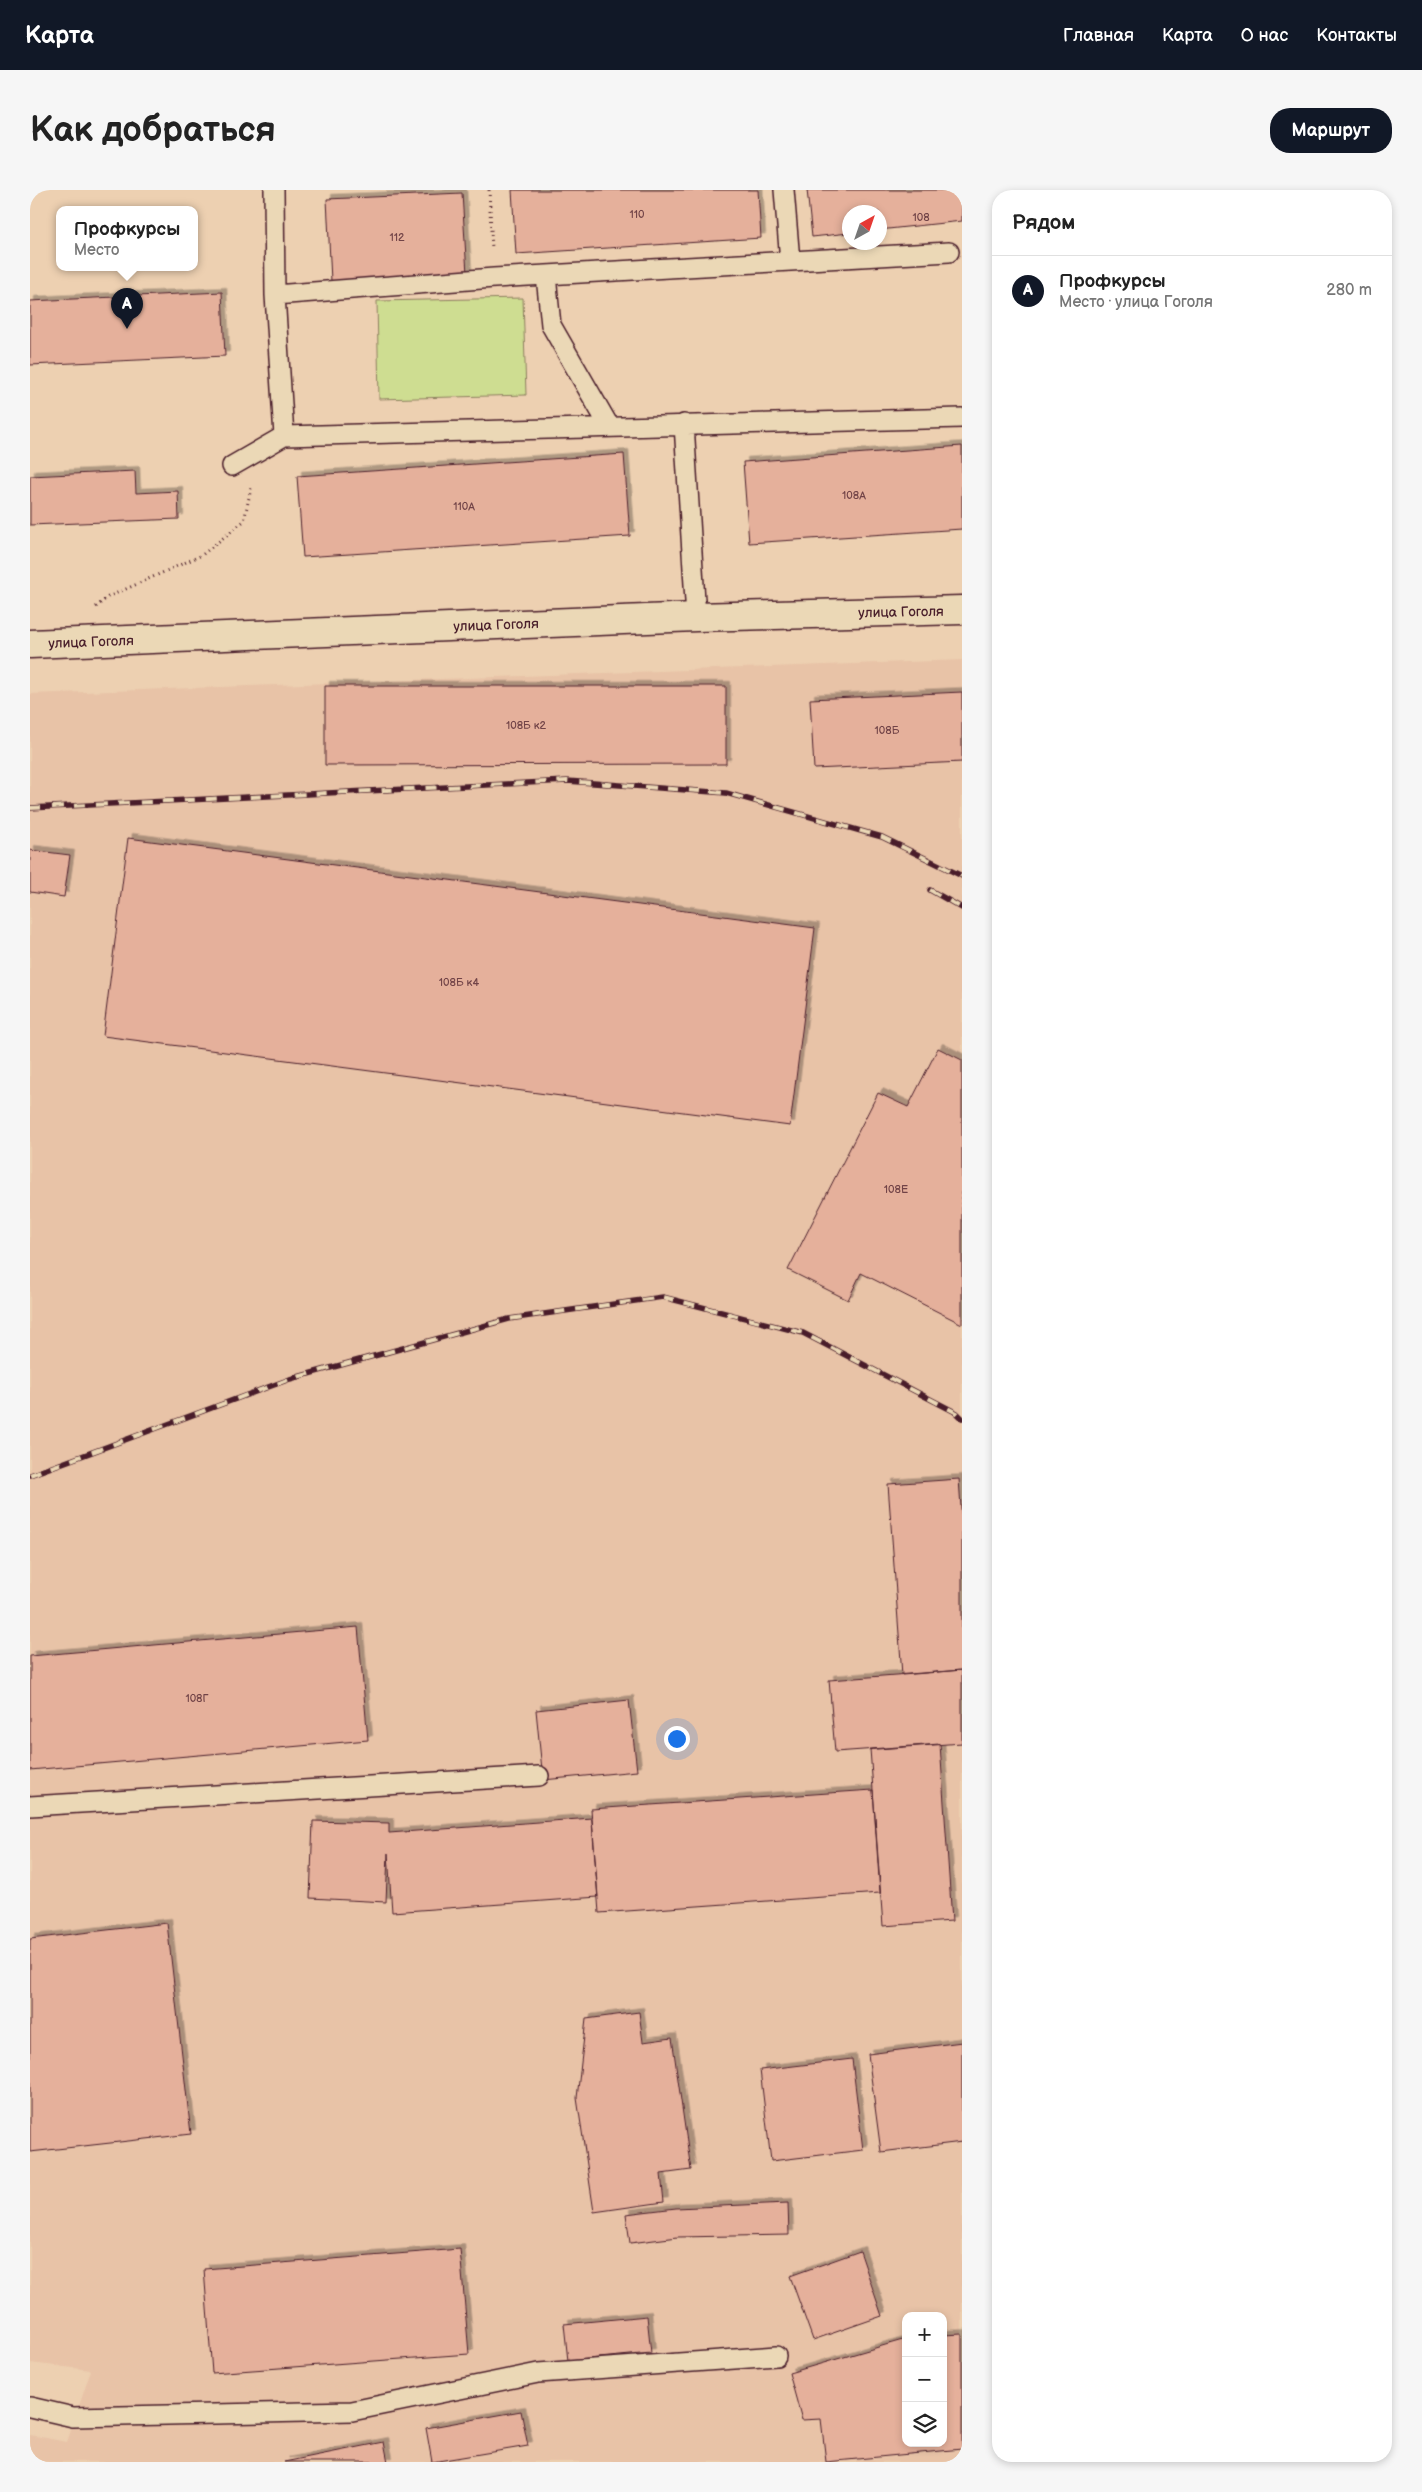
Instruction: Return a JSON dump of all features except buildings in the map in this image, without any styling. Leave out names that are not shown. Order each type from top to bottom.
[{"type":"main road","name":"улица Гоголя","points":[[30,644],[696,616],[962,610]]},
{"type":"lane","points":[[274,190],[275,295],[284,436]]},
{"type":"lane","points":[[784,190],[790,261]]},
{"type":"lane","points":[[275,295],[494,278],[949,252]]},
{"type":"lane","points":[[546,276],[551,325],[609,426]]},
{"type":"lane","points":[[232,466],[284,436],[962,418]]},
{"type":"lane","points":[[684,424],[696,616]]},
{"type":"lane","points":[[30,1806],[538,1776]]},
{"type":"lane","points":[[30,2408],[73,2417],[352,2410],[538,2373],[776,2356]]},
{"type":"path","points":[[489,190],[494,278]]},
{"type":"path","points":[[93,610],[108,597],[202,555],[244,521],[258,450]]},
{"type":"shaded area","points":[[962,660],[962,2462],[30,2462],[30,2435],[67,2442],[91,2370],[30,2363],[30,694]]},
{"type":"green space","points":[[523,298],[526,395],[379,399],[377,301]]},
{"type":"railway","points":[[30,808],[567,781],[726,793],[882,837],[962,876]]},
{"type":"railway","points":[[930,890],[962,908]]},
{"type":"railway","points":[[30,1475],[290,1379],[509,1319],[663,1297],[803,1333],[957,1413],[962,1418]]},
{"type":"place","name":"Профкурсы","points":[[127,329]]}]
